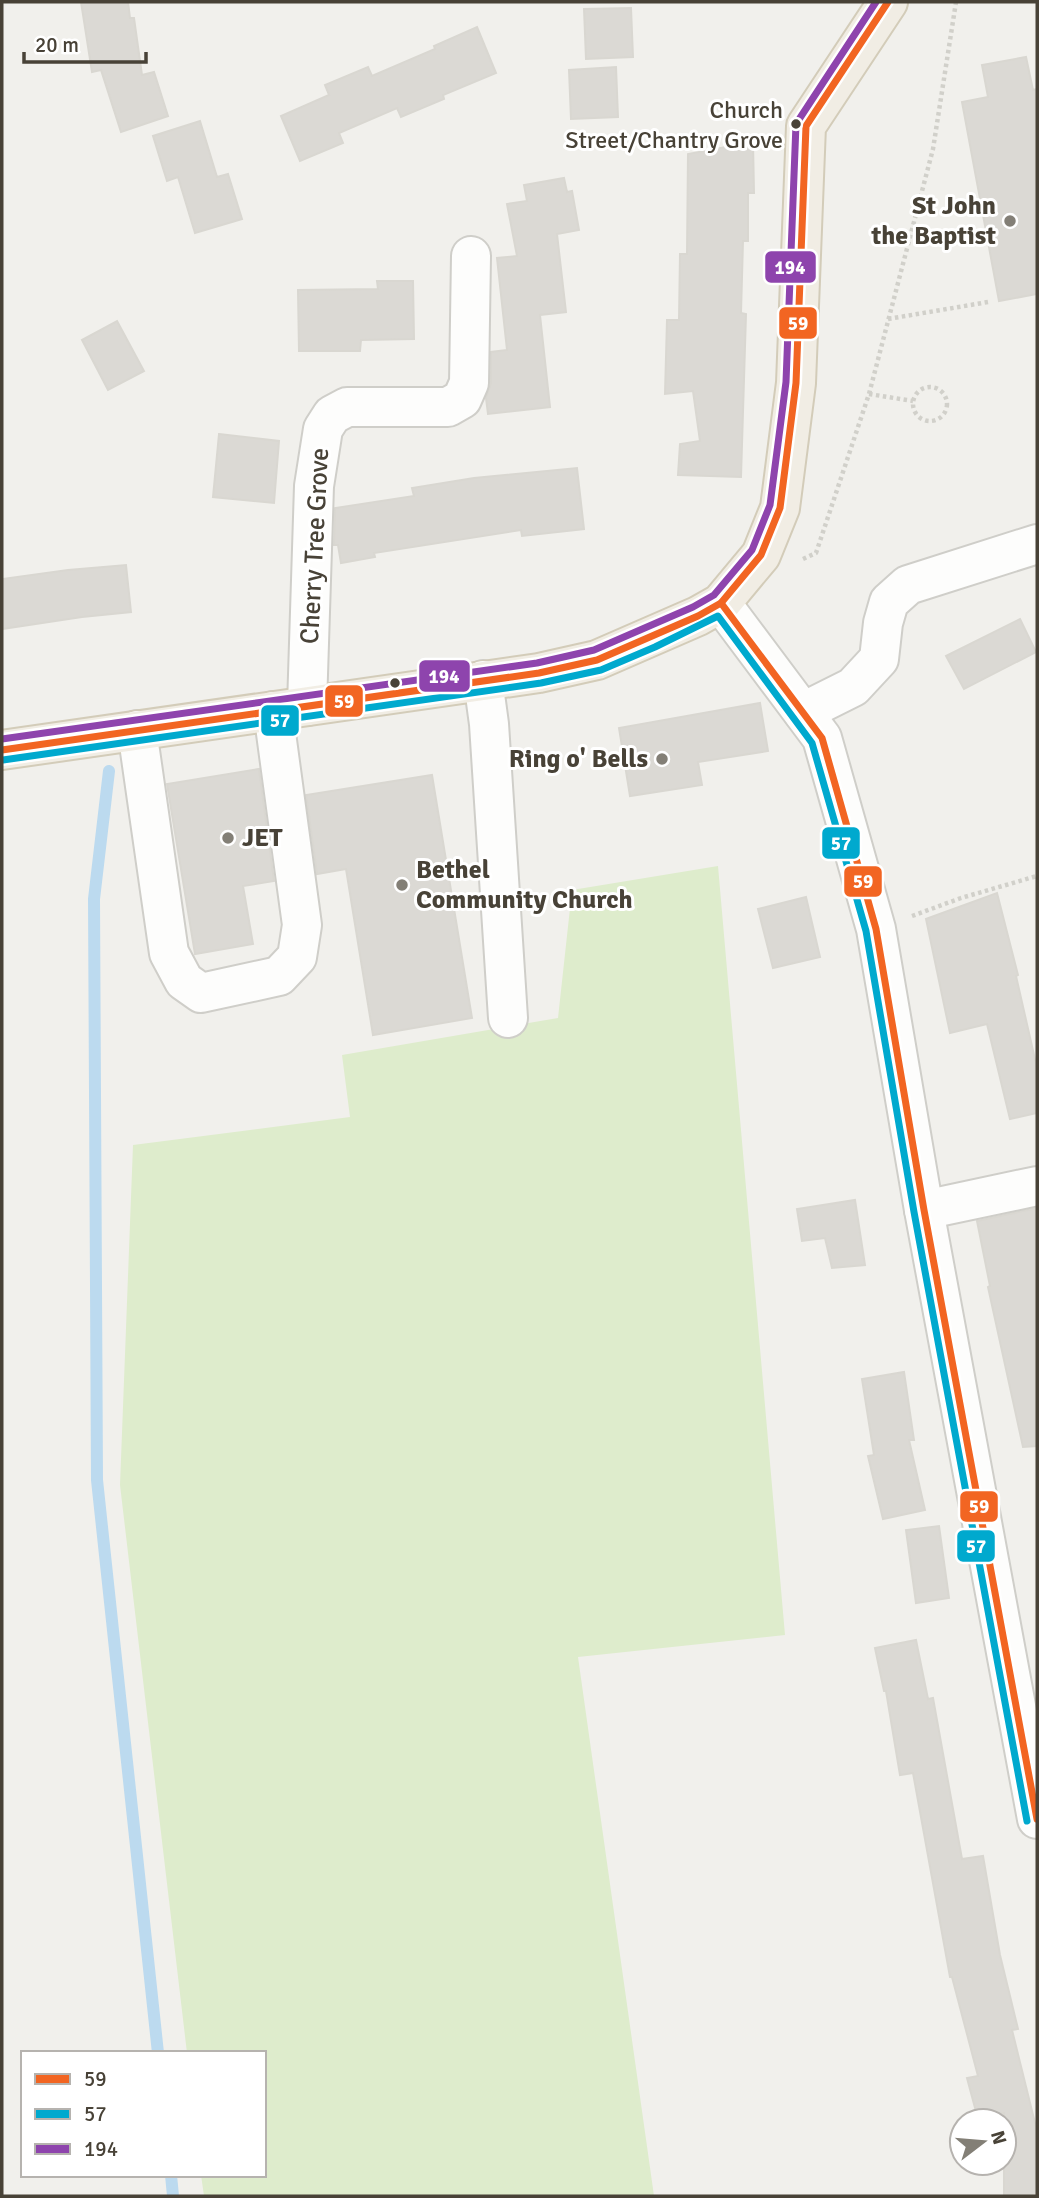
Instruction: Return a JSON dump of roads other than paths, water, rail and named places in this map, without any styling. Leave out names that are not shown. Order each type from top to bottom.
[{"type":"main road","points":[[2,750],[539,673],[597,660],[650,638],[721,603],[761,555],[780,508],[796,383],[806,126],[888,2]]},
{"type":"street","name":"Cherry Tree Grove","points":[[290,708],[314,486],[323,429],[332,415],[346,407],[448,407],[462,399],[468,383],[471,256]]},
{"type":"street","points":[[803,712],[853,687],[879,659],[883,623],[889,602],[908,585],[1037,544]]},
{"type":"street","points":[[721,603],[822,738],[876,929],[924,1210],[1037,1819]]},
{"type":"street","points":[[483,680],[489,724],[508,1018]]},
{"type":"street","points":[[137,730],[169,953],[184,981],[201,993],[279,976],[297,957],[302,925],[290,708]]},
{"type":"street","points":[[924,1210],[1037,1186]]},
{"type":"waterway","points":[[109,771],[94,899],[97,1480],[158,2051]]},
{"type":"waterway","points":[[171,2177],[173,2196]]},
{"type":"place","name":"Church Street/Chantry Grove","points":[[796,124]]},
{"type":"place","name":"St John the Baptist","points":[[1010,221]]},
{"type":"place","name":"Ring o' Bells","points":[[662,759]]},
{"type":"place","name":"JET","points":[[228,838]]},
{"type":"place","name":"Bethel Community Church","points":[[402,885]]}]
